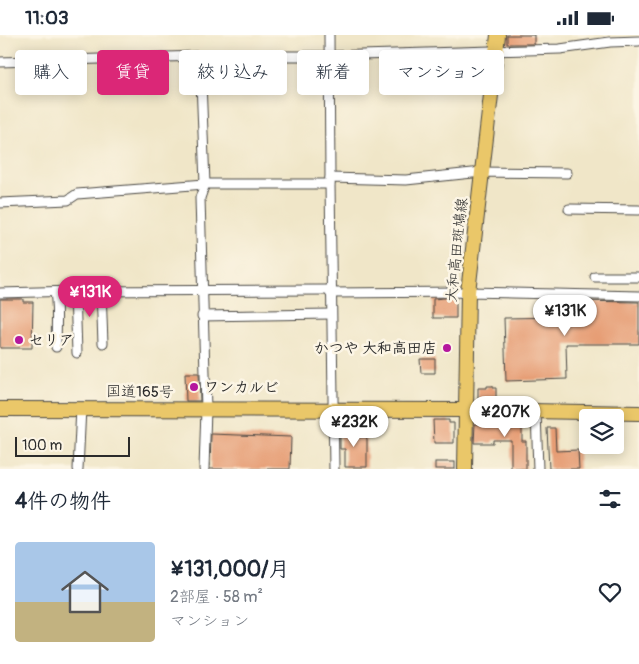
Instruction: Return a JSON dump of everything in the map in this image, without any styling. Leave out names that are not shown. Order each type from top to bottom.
[{"type":"main road","name":"大和高田斑鳩線","points":[[496,50],[498,35]]},
{"type":"main road","name":"大和高田斑鳩線","points":[[465,469],[468,292],[491,95]]},
{"type":"main road","name":"国道165号","points":[[0,409],[467,410],[639,413]]},
{"type":"street","points":[[329,35],[329,50]]},
{"type":"street","points":[[504,51],[574,48],[610,42],[639,41]]},
{"type":"street","points":[[0,62],[179,57]]},
{"type":"street","points":[[202,95],[205,185],[200,198],[206,409],[204,469]]},
{"type":"street","points":[[329,95],[330,292],[334,469]]},
{"type":"street","points":[[0,203],[68,201],[77,194],[205,185],[406,180],[482,172],[567,173]]},
{"type":"street","points":[[569,209],[639,210]]},
{"type":"street","points":[[595,277],[639,277]]},
{"type":"street","points":[[0,293],[76,291],[468,292],[639,296]]},
{"type":"street","points":[[76,291],[77,353]]},
{"type":"street","points":[[101,291],[103,343]]},
{"type":"street","points":[[55,292],[57,306],[56,347]]},
{"type":"street","points":[[202,316],[331,314]]},
{"type":"street","points":[[78,469],[81,408]]},
{"type":"street","points":[[536,412],[538,469]]},
{"type":"building","points":[[507,35],[534,35],[534,44],[507,44]]},
{"type":"building","points":[[456,298],[456,318],[433,318],[433,299]]},
{"type":"building","points":[[0,299],[23,299],[23,302],[33,302],[32,348],[0,348]]},
{"type":"building","points":[[569,301],[639,302],[639,344],[566,344],[567,379],[506,381],[504,318],[569,317]]},
{"type":"building","points":[[420,359],[435,359],[435,373],[421,373]]},
{"type":"building","name":"ワンカルビ","points":[[185,373],[199,373],[200,401],[186,401]]},
{"type":"building","points":[[487,386],[496,388],[495,399],[478,399],[478,388],[487,388]]},
{"type":"building","points":[[433,420],[449,420],[449,423],[454,423],[454,443],[434,443]]},
{"type":"building","points":[[488,420],[522,420],[522,441],[526,441],[526,469],[511,469],[511,440],[493,440],[493,443],[474,443],[475,424],[488,424]]},
{"type":"building","points":[[350,422],[357,422],[357,437],[366,437],[367,439],[367,467],[345,467],[345,449],[340,449],[340,432],[350,432]]},
{"type":"building","points":[[547,428],[555,428],[556,451],[578,450],[579,469],[549,469]]},
{"type":"building","points":[[211,434],[291,437],[290,469],[210,469]]},
{"type":"building","points":[[435,462],[455,462],[455,469],[435,469]]},
{"type":"place","name":"セリア","points":[[19,340]]},
{"type":"place","name":"かつや 大和高田店","points":[[447,348]]},
{"type":"place","name":"ワンカルビ","points":[[194,387]]}]
